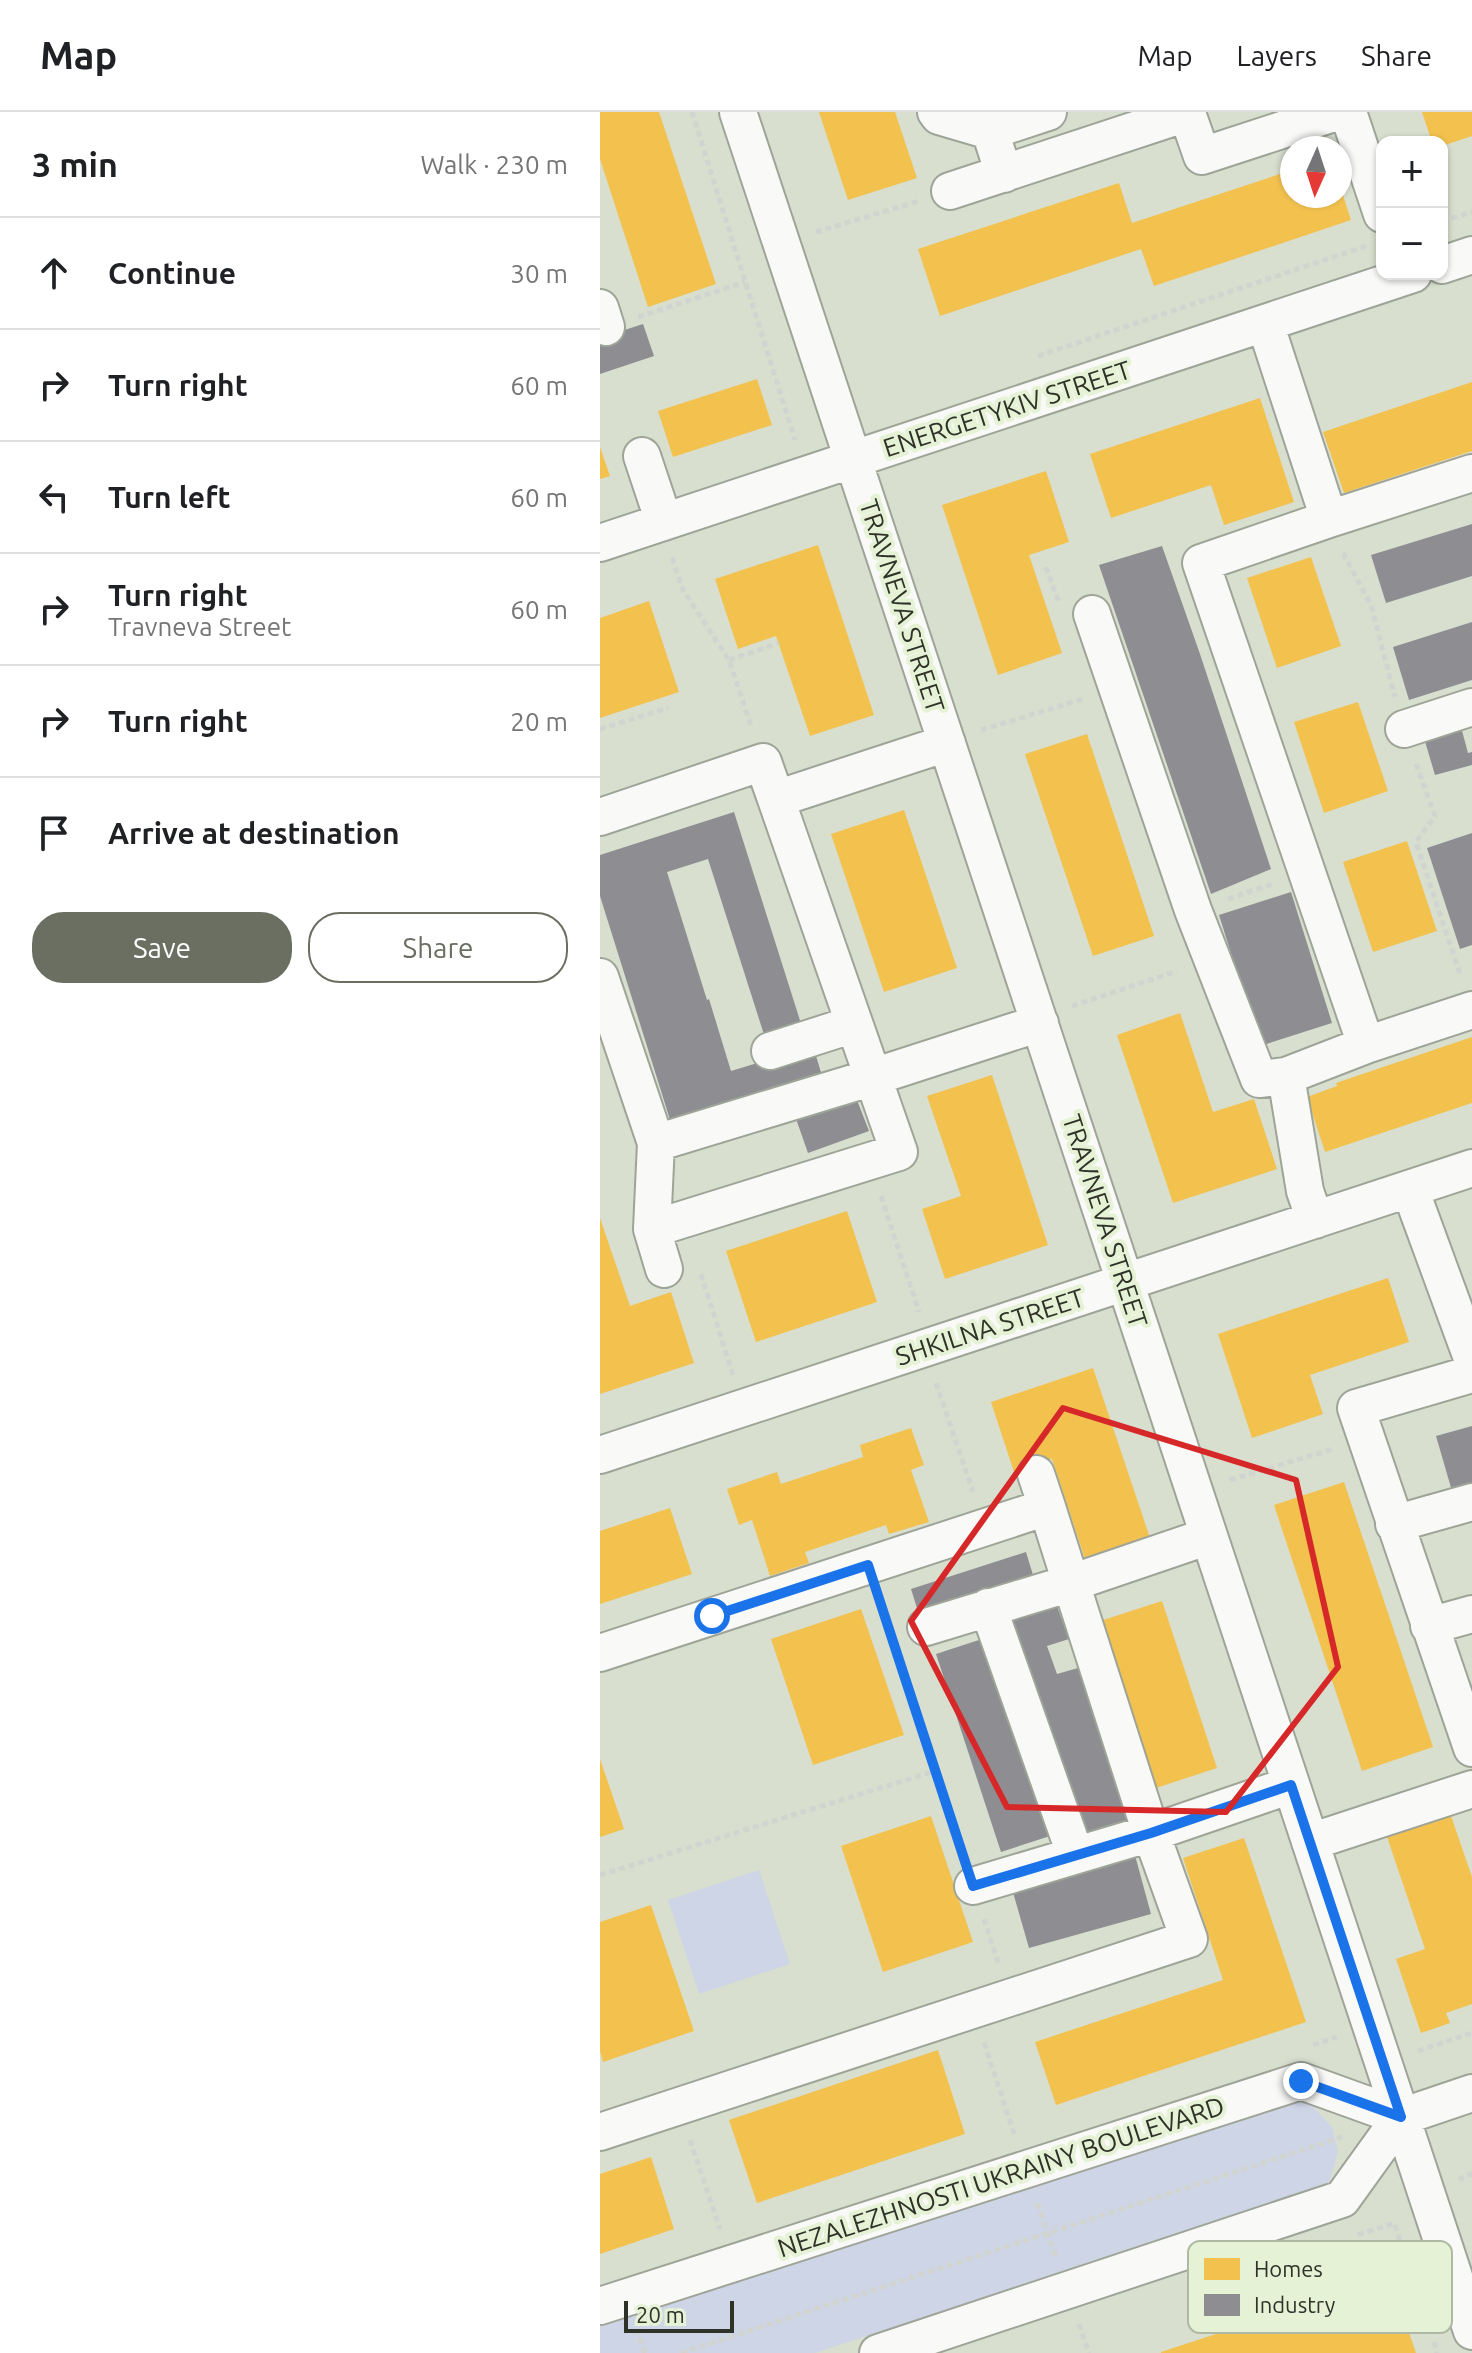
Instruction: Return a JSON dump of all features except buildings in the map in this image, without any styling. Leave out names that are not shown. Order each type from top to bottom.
[{"type":"street","name":"TRAVNEVA STREET","points":[[738,112],[1442,2241]]},
{"type":"street","points":[[936,112],[939,116],[990,131],[1048,112]]},
{"type":"street","points":[[950,191],[1187,113],[1202,156],[1337,112]]},
{"type":"street","points":[[1348,112],[1374,230]]},
{"type":"street","points":[[990,131],[1004,174]]},
{"type":"street","points":[[1448,263],[1472,255]]},
{"type":"street","name":"ENERGETYKIV STREET","points":[[600,543],[1391,280]]},
{"type":"street","points":[[1265,323],[1329,519]]},
{"type":"street","points":[[642,456],[664,522]]},
{"type":"street","points":[[1366,1045],[1201,563],[1472,473]]},
{"type":"street","points":[[1092,614],[1193,910],[1259,1079],[1286,1076],[1366,1045],[1472,1010]]},
{"type":"street","points":[[1404,729],[1472,707]]},
{"type":"street","points":[[776,799],[947,743]]},
{"type":"street","points":[[600,817],[763,762],[899,1152],[668,1224]]},
{"type":"street","points":[[600,977],[656,1143],[668,1224],[664,1269]]},
{"type":"street","points":[[656,1143],[1040,1023]]},
{"type":"street","points":[[770,1051],[854,1024]]},
{"type":"street","points":[[1286,1076],[1305,1191],[1315,1220]]},
{"type":"street","name":"SHKILNA STREET","points":[[600,1455],[1472,1168]]},
{"type":"street","points":[[1410,1189],[1472,1358]]},
{"type":"street","points":[[1472,1374],[1356,1408],[1472,1748]]},
{"type":"street","points":[[600,1653],[984,1526],[1041,1490],[1151,1833],[1189,1939],[600,2132]]},
{"type":"street","points":[[1394,1524],[1472,1502]]},
{"type":"street","points":[[926,1627],[1071,1583],[1209,1536]]},
{"type":"street","points":[[988,1607],[1075,1854]]},
{"type":"street","points":[[1429,1626],[1472,1614]]},
{"type":"street","points":[[973,1886],[1151,1833],[1291,1785]]},
{"type":"street","points":[[1310,1842],[1472,1789]]},
{"type":"street","name":"NEZALEZHNOSTI UKRAINY BOULEVARD","points":[[600,2306],[1301,2081],[1401,2117]]},
{"type":"street","points":[[1215,2241],[1342,2199],[1401,2117],[1472,2093]]},
{"type":"street","points":[[878,2353],[1188,2250]]},
{"type":"street","name":"TRAVNEVA STREET","points":[[1452,2271],[1472,2331]]},
{"type":"path","points":[[692,112],[796,442]]},
{"type":"path","points":[[811,217],[816,232],[950,191]]},
{"type":"path","points":[[1448,219],[1472,212]]},
{"type":"path","points":[[1025,360],[1374,230]]},
{"type":"path","points":[[675,305],[745,282]]},
{"type":"path","points":[[658,562],[672,557],[683,590],[729,660],[763,762]]},
{"type":"path","points":[[729,660],[779,643]]},
{"type":"path","points":[[981,730],[1118,687]]},
{"type":"path","points":[[600,729],[668,708]]},
{"type":"path","points":[[1193,910],[1307,872]]},
{"type":"path","points":[[1072,1006],[1211,959]]},
{"type":"path","points":[[870,1160],[921,1317]]},
{"type":"path","points":[[668,1224],[735,1380]]},
{"type":"path","points":[[936,1383],[984,1526]]},
{"type":"path","points":[[1226,1466],[1230,1480],[1366,1439]]},
{"type":"path","points":[[868,1565],[1010,1998]]},
{"type":"path","points":[[600,1875],[935,1771]]},
{"type":"path","points":[[1414,2039],[1418,2051],[1472,2033]]},
{"type":"path","points":[[679,2106],[731,2264]]},
{"type":"path","points":[[681,2353],[1342,2137]]},
{"type":"path","points":[[1349,2237],[1394,2223],[1400,2241]]},
{"type":"path","points":[[1066,2330],[1080,2326]]},
{"type":"path","points":[[1432,2338],[1437,2353]]},
{"type":"highlighted area","points":[[1063,1408],[1296,1480],[1338,1667],[1226,1812],[1007,1807],[911,1621]]},
{"type":"shaded area","points":[[759,1870],[790,1964],[699,1994],[668,1900]]},
{"type":"shaded area","points":[[1302,2095],[1332,2127],[1338,2152],[1329,2183],[815,2353],[600,2353],[600,2327]]},
{"type":"route","points":[[712,1616],[868,1565],[973,1886],[1151,1833],[1291,1785],[1401,2117],[1301,2081]]}]
